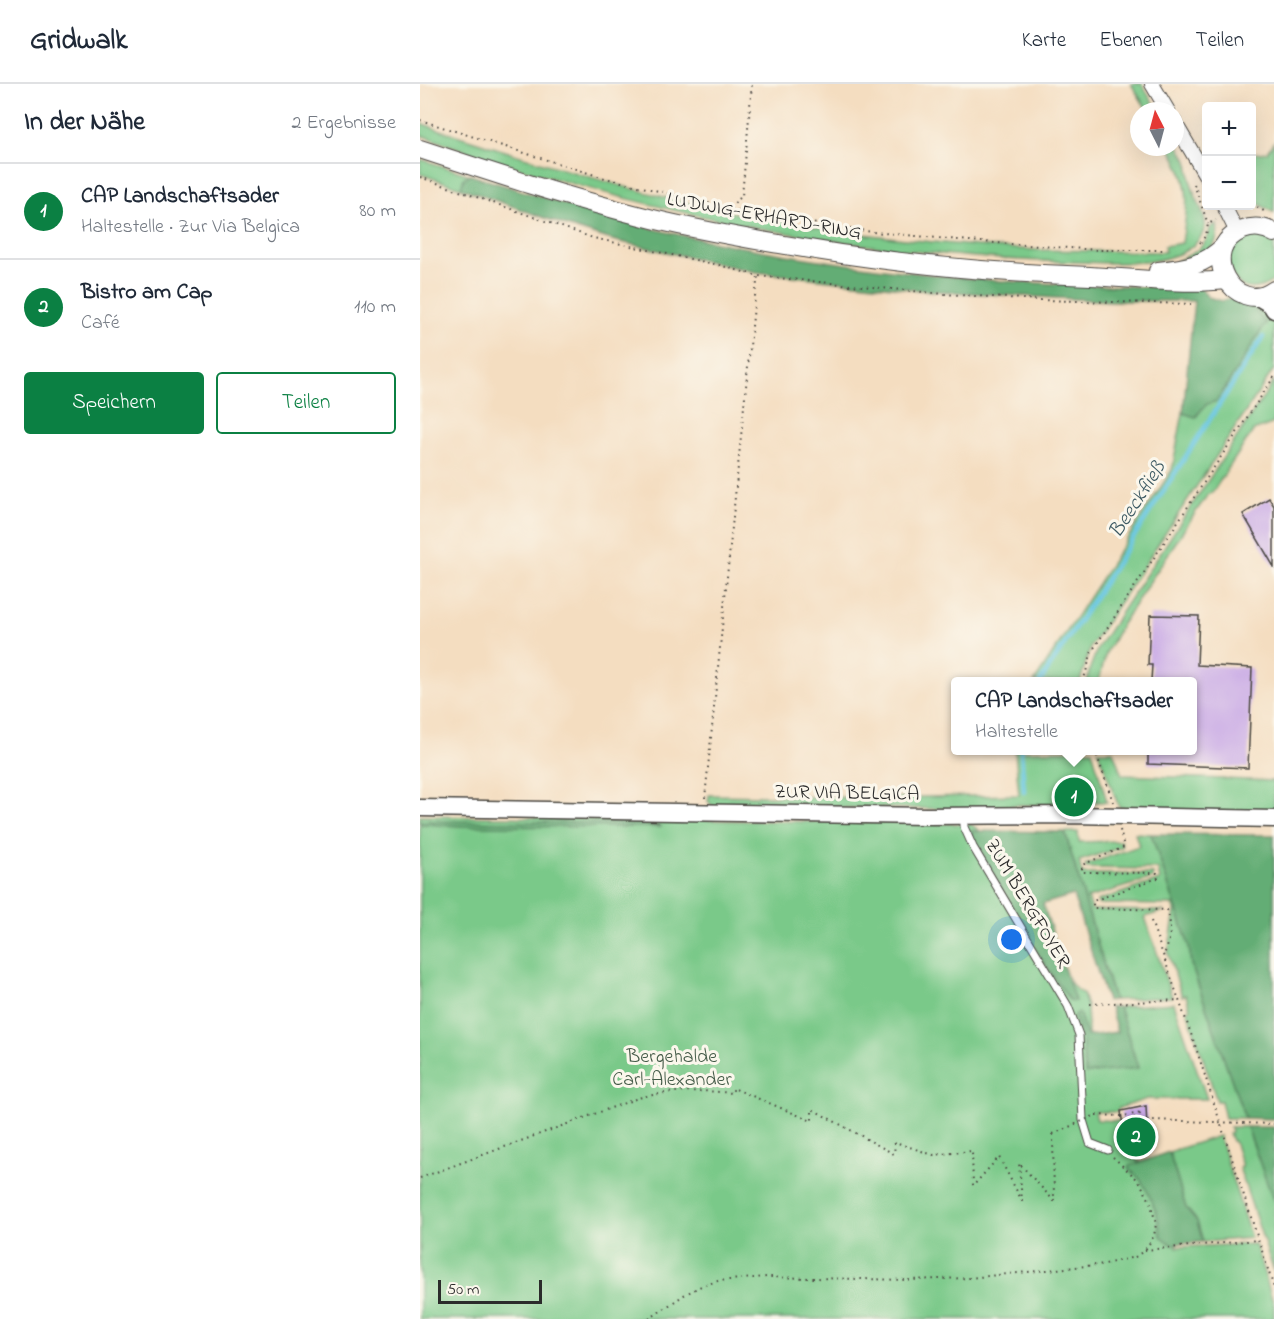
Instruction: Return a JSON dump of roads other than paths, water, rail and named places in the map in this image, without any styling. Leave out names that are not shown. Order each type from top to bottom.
[{"type":"main road","name":"LUDWIG-ERHARD-RING","points":[[420,149],[643,217],[742,238],[847,256],[951,268],[1109,277],[1226,280]]},
{"type":"main road","points":[[1237,232],[1259,227],[1274,233]]},
{"type":"main road","name":"LUDWIG-ERHARD-RING","points":[[1109,277],[1202,263],[1213,257],[1237,232]]},
{"type":"main road","points":[[1224,246],[1221,269],[1226,280],[1239,292],[1256,296],[1274,290]]},
{"type":"street","points":[[1152,84],[1163,102]]},
{"type":"street","points":[[1184,138],[1202,169]]},
{"type":"street","points":[[1226,210],[1237,232]]},
{"type":"street","points":[[1256,296],[1271,305],[1274,310]]},
{"type":"street","name":"ZUR VIA BELGICA","points":[[420,808],[964,816],[1118,823],[1274,819]]},
{"type":"lane","name":"ZUM BERGFOYER","points":[[964,816],[964,827],[973,848],[1068,1006],[1079,1035],[1083,1120],[1090,1143],[1108,1150]]},
{"type":"waterway","name":"Beeckfließ","points":[[1043,677],[1263,337]]},
{"type":"waterway","name":"Beeckfließ","points":[[1021,755],[1024,792]]},
{"type":"place","name":"CAP Landschaftsader","points":[[1074,797]]},
{"type":"place","name":"Bistro am Cap","points":[[1136,1137]]},
{"type":"park label","name":"Bergehalde Carl-Alexander","points":[[672,1068]]}]
